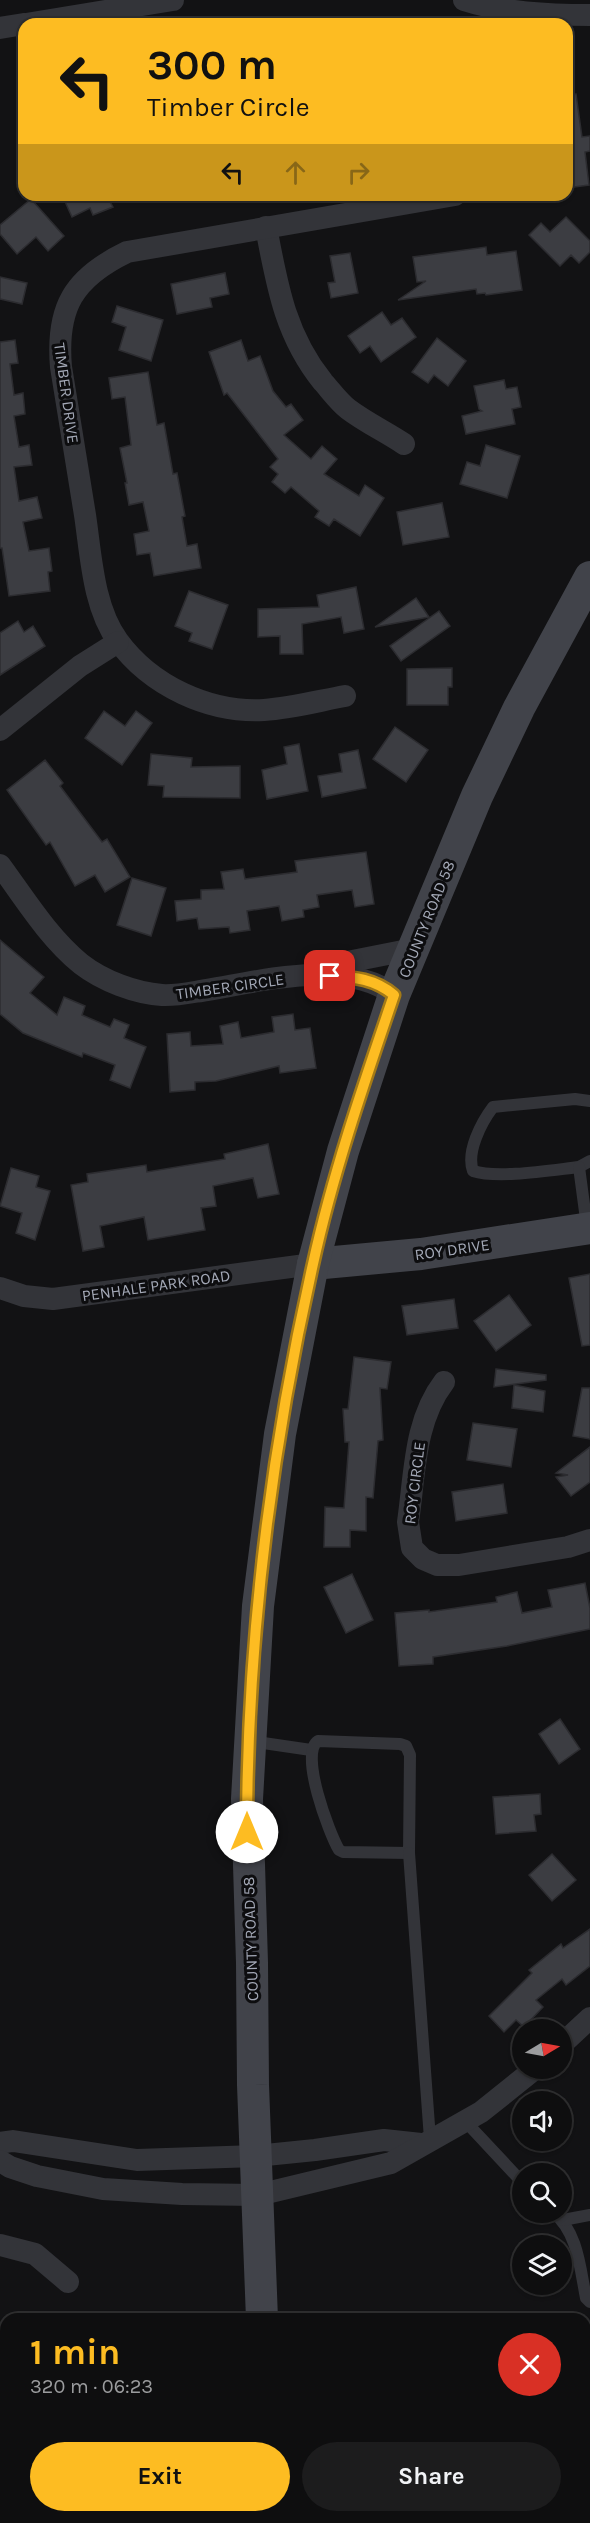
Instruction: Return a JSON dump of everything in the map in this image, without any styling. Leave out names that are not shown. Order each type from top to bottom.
[{"type":"street","points":[[45,18],[82,7],[173,0]]},
{"type":"street","points":[[464,0],[496,9],[590,15]]},
{"type":"street","points":[[0,28],[18,25]]},
{"type":"street","name":"TIMBER DRIVE","points":[[345,696],[264,710],[209,705],[191,699],[160,680],[118,642],[107,622],[95,575],[61,367],[59,337],[67,309],[84,280],[97,268],[127,252],[420,201]]},
{"type":"street","points":[[266,227],[286,319],[303,354],[348,409],[404,444]]},
{"type":"street","name":"COUNTY ROAD 58","points":[[262,2313],[247,1849],[249,1741],[258,1606],[280,1434],[313,1264],[346,1140],[394,995],[477,796],[514,718],[590,577]]},
{"type":"street","points":[[0,730],[80,666],[118,642]]},
{"type":"street","name":"TIMBER CIRCLE","points":[[0,865],[60,944],[82,964],[134,990],[162,995],[298,975],[367,979],[384,986],[394,995]]},
{"type":"street","name":"TIMBER CIRCLE","points":[[298,975],[323,965],[413,949]]},
{"type":"street","name":"ROY DRIVE","points":[[313,1264],[421,1254],[588,1228]]},
{"type":"street","name":"PENHALE PARK ROAD","points":[[0,1288],[24,1296],[53,1299],[313,1264]]},
{"type":"street","name":"ROY CIRCLE","points":[[444,1382],[427,1408],[420,1433],[408,1522],[412,1548],[416,1554],[437,1565],[459,1565],[568,1547],[590,1540]]},
{"type":"street","points":[[572,2035],[590,2018]]},
{"type":"street","points":[[0,2161],[10,2167],[37,2176],[103,2188],[182,2194],[258,2195],[391,2163],[426,2141],[481,2112],[522,2079]]},
{"type":"street","points":[[0,2143],[13,2141],[137,2160],[256,2156],[384,2140],[426,2141]]},
{"type":"street","points":[[0,2245],[34,2254],[68,2282]]},
{"type":"lane","points":[[588,1228],[585,1164],[548,1171],[478,1173],[473,1171],[470,1164],[481,1126],[493,1107],[575,1099],[590,1101]]},
{"type":"lane","points":[[249,1741],[311,1750]]},
{"type":"lane","points":[[409,1853],[339,1850],[311,1774],[311,1750],[318,1741],[406,1746],[410,1755],[409,1853],[426,2141]]},
{"type":"lane","points":[[465,2121],[490,2151],[512,2172]]},
{"type":"lane","points":[[572,2216],[590,2215]]},
{"type":"lane","points":[[563,2223],[572,2234],[586,2298],[590,2302]]},
{"type":"building","points":[[573,94],[576,94],[582,137],[590,136],[590,151],[585,152],[589,185],[573,187]]},
{"type":"building","points":[[29,201],[33,201],[64,236],[48,251],[36,237],[17,254],[0,234],[0,225]]},
{"type":"building","points":[[65,201],[110,201],[113,207],[93,215],[90,208],[72,217]]},
{"type":"building","points":[[566,217],[590,241],[590,252],[579,263],[571,255],[560,266],[529,235],[541,223],[550,232]]},
{"type":"building","points":[[486,247],[487,255],[516,251],[522,290],[486,295],[485,293],[477,294],[476,289],[398,300],[426,281],[417,282],[413,257]]},
{"type":"building","points":[[350,253],[358,293],[331,298],[328,283],[335,282],[330,256]]},
{"type":"building","points":[[225,273],[229,294],[210,298],[212,307],[177,314],[171,284]]},
{"type":"building","points":[[0,277],[27,283],[22,304],[0,299]]},
{"type":"building","points":[[117,306],[163,320],[151,361],[119,350],[126,327],[112,322]]},
{"type":"building","points":[[382,312],[391,325],[402,318],[416,337],[381,362],[370,346],[360,353],[348,336]]},
{"type":"building","points":[[437,338],[466,361],[448,386],[434,375],[428,383],[412,372]]},
{"type":"building","points":[[15,340],[18,363],[10,364],[14,395],[23,393],[25,414],[14,416],[19,447],[29,445],[32,465],[14,467],[19,501],[37,497],[42,518],[23,522],[29,551],[49,548],[52,571],[48,572],[50,591],[9,596],[2,548],[0,548],[0,342]]},
{"type":"building","points":[[241,340],[248,361],[260,356],[273,391],[286,407],[291,404],[303,420],[284,435],[311,459],[322,446],[337,459],[324,474],[359,496],[365,485],[384,498],[360,536],[334,519],[329,526],[315,517],[319,511],[291,487],[285,493],[272,482],[278,474],[270,467],[278,459],[227,393],[224,395],[209,352]]},
{"type":"building","points":[[148,372],[157,425],[164,423],[173,474],[177,473],[185,516],[182,517],[187,546],[197,544],[201,568],[154,576],[150,553],[137,555],[134,534],[149,531],[143,502],[129,505],[120,448],[131,445],[125,397],[112,399],[109,378]]},
{"type":"building","points":[[504,380],[506,389],[517,387],[521,407],[512,409],[515,424],[466,434],[462,416],[482,411],[479,409],[474,386]]},
{"type":"building","points":[[486,445],[520,456],[507,498],[460,484],[467,462],[480,466]]},
{"type":"building","points":[[442,503],[449,537],[403,545],[397,512]]},
{"type":"building","points":[[356,587],[364,629],[344,633],[341,617],[302,624],[303,654],[280,654],[280,636],[258,637],[258,609],[319,607],[317,595]]},
{"type":"building","points":[[189,591],[228,605],[212,649],[189,641],[192,633],[175,626]]},
{"type":"building","points":[[416,598],[429,617],[375,627]]},
{"type":"building","points":[[439,611],[450,626],[401,661],[390,646]]},
{"type":"building","points":[[18,621],[24,632],[33,626],[45,646],[0,675],[0,633]]},
{"type":"building","points":[[452,668],[452,687],[448,687],[448,705],[407,705],[407,669]]},
{"type":"building","points":[[104,711],[125,726],[136,711],[152,723],[122,765],[85,738]]},
{"type":"building","points":[[395,727],[428,750],[406,782],[373,759]]},
{"type":"building","points":[[299,744],[308,791],[267,799],[262,770],[287,764],[284,747]]},
{"type":"building","points":[[358,750],[366,788],[322,797],[318,776],[342,772],[339,754]]},
{"type":"building","points":[[151,754],[192,758],[191,767],[240,766],[240,798],[163,797],[164,786],[148,785]]},
{"type":"building","points":[[45,760],[63,783],[60,786],[102,842],[107,839],[130,877],[105,892],[95,875],[75,886],[50,842],[46,845],[7,790]]},
{"type":"building","points":[[366,852],[374,904],[355,907],[352,890],[317,895],[319,907],[303,910],[304,917],[282,921],[279,906],[247,911],[250,930],[230,933],[229,927],[199,929],[197,918],[177,921],[175,901],[201,899],[201,890],[224,889],[221,872],[243,869],[245,879],[297,872],[295,861]]},
{"type":"building","points":[[132,878],[166,888],[151,936],[117,925]]},
{"type":"building","points":[[0,940],[44,977],[30,993],[57,1015],[64,997],[85,1006],[82,1015],[110,1027],[114,1019],[129,1025],[124,1038],[146,1047],[130,1088],[110,1080],[115,1065],[83,1053],[82,1057],[23,1033],[0,1014]]},
{"type":"building","points":[[293,1014],[295,1030],[310,1028],[316,1068],[280,1073],[279,1066],[216,1081],[195,1082],[195,1090],[170,1092],[167,1034],[190,1032],[191,1046],[223,1044],[220,1026],[238,1022],[241,1038],[274,1032],[272,1017]]},
{"type":"building","points":[[268,1144],[279,1194],[258,1198],[253,1178],[213,1186],[216,1206],[201,1208],[205,1230],[148,1240],[144,1217],[100,1226],[104,1247],[83,1251],[71,1185],[88,1182],[87,1174],[146,1165],[147,1172],[225,1159],[224,1154]]},
{"type":"building","points":[[11,1168],[39,1176],[36,1187],[50,1191],[35,1240],[16,1233],[22,1213],[0,1206]]},
{"type":"building","points":[[590,1274],[590,1345],[582,1346],[569,1278]]},
{"type":"building","points":[[509,1295],[531,1325],[496,1351],[474,1321]]},
{"type":"building","points":[[454,1299],[458,1328],[407,1335],[402,1306]]},
{"type":"building","points":[[354,1357],[391,1362],[387,1389],[380,1388],[383,1440],[378,1441],[373,1498],[366,1497],[366,1531],[350,1530],[350,1547],[324,1547],[325,1507],[344,1508],[349,1442],[345,1442],[343,1409],[348,1409]]},
{"type":"building","points":[[496,1369],[546,1375],[546,1380],[494,1387]]},
{"type":"building","points":[[514,1385],[545,1391],[543,1412],[512,1408]]},
{"type":"building","points":[[582,1388],[590,1388],[590,1439],[573,1436]]},
{"type":"building","points":[[473,1423],[517,1429],[511,1467],[467,1460]]},
{"type":"building","points":[[590,1447],[590,1482],[571,1496],[556,1477],[568,1475],[556,1473]]},
{"type":"building","points":[[503,1484],[507,1513],[456,1521],[452,1492]]},
{"type":"building","points":[[352,1574],[373,1620],[346,1633],[324,1587]]},
{"type":"building","points":[[585,1583],[590,1608],[590,1629],[507,1646],[433,1657],[433,1664],[399,1666],[395,1613],[429,1610],[429,1612],[497,1602],[496,1597],[517,1592],[522,1613],[552,1607],[548,1590]]},
{"type":"building","points":[[560,1719],[580,1749],[559,1764],[539,1734]]},
{"type":"building","points":[[540,1794],[541,1814],[534,1815],[536,1831],[496,1834],[493,1797]]},
{"type":"building","points":[[552,1854],[576,1880],[552,1901],[529,1875]]},
{"type":"building","points":[[590,1929],[590,1966],[566,1985],[562,1979],[536,2000],[543,2007],[532,2019],[512,2019],[512,2024],[504,2032],[489,2016],[532,1973],[529,1970],[561,1944],[563,1948]]},
{"type":"route","points":[[247,1832],[251,1705],[258,1606],[280,1434],[313,1264],[343,1151],[394,995],[384,986],[367,979],[330,976]]}]
